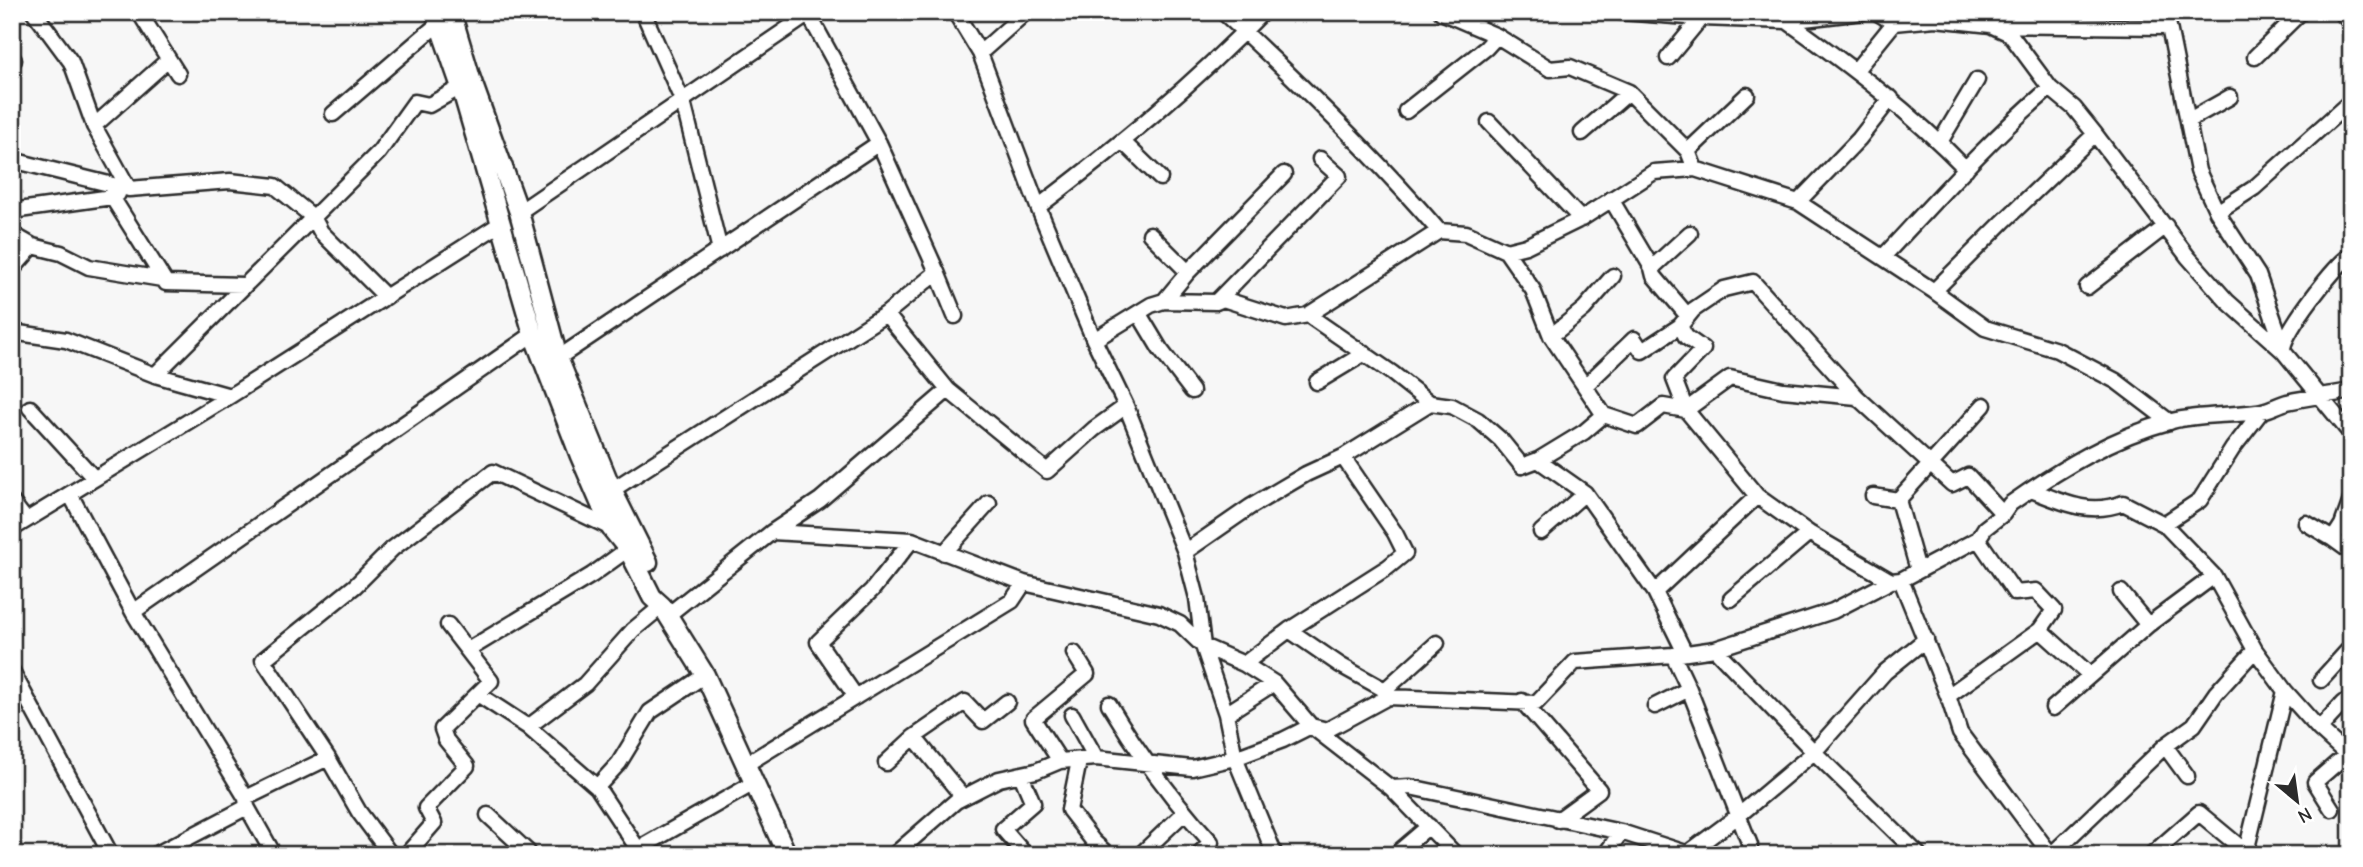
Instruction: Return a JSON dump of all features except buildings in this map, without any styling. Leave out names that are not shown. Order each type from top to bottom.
[{"type":"main road","points":[[441,16],[533,334],[580,456],[611,528],[628,549],[652,597],[668,608],[753,760],[752,763],[796,855]]},
{"type":"main road","points":[[441,16],[471,79],[519,212],[558,358],[612,490],[668,608],[705,675],[787,855]]},
{"type":"street","points":[[34,12],[71,62],[94,126],[129,189]]},
{"type":"street","points":[[139,12],[178,74]]},
{"type":"street","points":[[643,12],[682,102],[720,250]]},
{"type":"street","points":[[955,12],[980,53],[1038,207],[1094,340],[1126,406],[1185,552],[1197,598],[1203,646],[1226,714],[1235,758],[1275,855]]},
{"type":"street","points":[[980,53],[1026,12]]},
{"type":"street","points":[[1223,12],[1340,121],[1391,174],[1439,231]]},
{"type":"street","points":[[1038,207],[1124,142],[1263,12]]},
{"type":"street","points":[[1441,12],[1497,36],[1550,69],[1570,66],[1629,92],[1688,151],[1695,169]]},
{"type":"street","points":[[1621,12],[1787,21],[1863,12]]},
{"type":"street","points":[[1876,12],[1894,23],[1935,19],[2167,19],[2198,172],[2217,212],[2258,275],[2283,347]]},
{"type":"street","points":[[2255,57],[2301,12]]},
{"type":"street","points":[[2341,12],[2351,24]]},
{"type":"street","points":[[519,212],[811,14],[879,143],[955,316]]},
{"type":"street","points":[[333,114],[441,16]]},
{"type":"street","points":[[1668,58],[1701,18]]},
{"type":"street","points":[[1989,20],[2010,34],[2050,88],[2074,108],[2095,134],[2188,257],[2227,301],[2283,347],[2319,398],[2351,434]]},
{"type":"street","points":[[1787,21],[1891,98],[1966,169]]},
{"type":"street","points":[[1856,71],[1894,23]]},
{"type":"street","points":[[1406,111],[1486,48],[1497,36]]},
{"type":"street","points":[[94,126],[168,60]]},
{"type":"street","points":[[1940,142],[1977,80]]},
{"type":"street","points":[[155,375],[379,152],[415,102],[429,105],[461,88]]},
{"type":"street","points":[[1883,257],[2024,110],[2050,88]]},
{"type":"street","points":[[1582,133],[1629,92]]},
{"type":"street","points":[[1688,151],[1747,94]]},
{"type":"street","points":[[2189,120],[2230,97]]},
{"type":"street","points":[[1798,202],[1859,139],[1891,98]]},
{"type":"street","points":[[2217,212],[2254,188],[2351,101]]},
{"type":"street","points":[[1489,122],[1581,219]]},
{"type":"street","points":[[1934,291],[2095,134]]},
{"type":"street","points":[[1124,142],[1160,178]]},
{"type":"street","points":[[558,358],[879,143]]},
{"type":"street","points":[[1216,302],[1339,176],[1320,159]]},
{"type":"street","points":[[12,160],[129,189],[230,181],[275,186],[313,216],[321,232],[386,297]]},
{"type":"street","points":[[1506,251],[1526,246],[1581,219],[1654,172],[1695,169],[1798,202],[1934,291],[1985,328],[2057,351],[2116,381],[2170,422]]},
{"type":"street","points":[[1164,301],[1188,272],[1284,174]]},
{"type":"street","points":[[12,211],[112,197],[129,189]]},
{"type":"street","points":[[112,197],[166,283],[244,285]]},
{"type":"street","points":[[1611,199],[1652,268],[1654,276],[1684,320],[1686,337],[1703,349],[1674,379],[1686,410],[1758,496],[1810,533],[1896,580],[1926,639],[1961,733],[2051,855],[2165,746],[2194,725],[2216,693],[2255,650]]},
{"type":"street","points":[[12,529],[230,396],[500,224]]},
{"type":"street","points":[[2088,287],[2166,226]]},
{"type":"street","points":[[1094,340],[1151,305],[1164,301],[1216,302],[1223,299],[1286,319],[1308,315],[1439,231],[1466,233],[1506,251],[1533,290],[1551,336],[1604,415],[1637,426],[1663,406],[1686,410],[1730,378],[1783,390],[1857,397]]},
{"type":"street","points":[[1652,268],[1690,233]]},
{"type":"street","points":[[12,234],[33,246],[61,253],[89,267],[162,279]]},
{"type":"street","points":[[1150,234],[1188,272]]},
{"type":"street","points":[[12,270],[33,246]]},
{"type":"street","points":[[2283,347],[2294,323],[2316,293],[2351,255]]},
{"type":"street","points":[[612,490],[886,314],[937,272]]},
{"type":"street","points":[[1551,336],[1584,309],[1612,276]]},
{"type":"street","points":[[1585,386],[1634,339],[1642,351],[1724,289],[1753,282],[1857,397],[1952,484],[1968,477],[2003,514]]},
{"type":"street","points":[[886,314],[948,390],[1047,471],[1094,429],[1126,406]]},
{"type":"street","points":[[1139,314],[1160,349],[1192,391]]},
{"type":"street","points":[[1308,315],[1430,403],[1451,406],[1478,420],[1501,440],[1522,466],[1538,460],[1584,432],[1604,415]]},
{"type":"street","points":[[12,332],[66,340],[155,375],[230,396]]},
{"type":"street","points":[[133,612],[533,334]]},
{"type":"street","points":[[1317,382],[1365,354]]},
{"type":"street","points":[[527,727],[585,684],[633,630],[820,500],[948,390]]},
{"type":"street","points":[[1289,630],[1387,694],[1536,703],[1575,662],[1715,649],[1833,611],[1978,539],[1984,528],[2003,514],[2010,504],[2102,447],[2194,416],[2261,412],[2288,402],[2351,391]]},
{"type":"street","points":[[1185,552],[1250,507],[1306,474],[1343,457],[1430,403]]},
{"type":"street","points":[[1898,500],[1984,405]]},
{"type":"street","points":[[30,408],[94,478]]},
{"type":"street","points":[[2164,524],[2200,500],[2233,448],[2261,412]]},
{"type":"street","points":[[1244,664],[1289,630],[1388,568],[1405,553],[1395,533],[1343,457]]},
{"type":"street","points":[[1538,460],[1585,493],[1655,592],[1679,654],[1689,689],[1750,845],[1749,855]]},
{"type":"street","points":[[391,855],[359,811],[328,758],[263,660],[355,586],[392,549],[493,472],[611,528]]},
{"type":"street","points":[[2031,490],[2078,508],[2114,507],[2123,503],[2164,524],[2214,576],[2255,650],[2285,691],[2348,757],[2315,782],[2332,809]]},
{"type":"street","points":[[1541,532],[1585,493]]},
{"type":"street","points":[[69,494],[133,612],[246,802],[274,855]]},
{"type":"street","points":[[1655,592],[1758,496]]},
{"type":"street","points":[[1873,496],[1898,500]]},
{"type":"street","points":[[1898,500],[1918,570]]},
{"type":"street","points":[[2333,539],[2351,500]]},
{"type":"street","points":[[12,502],[26,520]]},
{"type":"street","points":[[944,553],[989,503]]},
{"type":"street","points":[[2306,523],[2351,552]]},
{"type":"street","points":[[772,532],[912,540],[1024,583],[1159,614],[1180,624],[1203,646],[1244,664],[1274,683],[1311,726],[1391,788],[1456,855]]},
{"type":"street","points":[[1731,599],[1810,533]]},
{"type":"street","points":[[1948,696],[2040,630],[2054,610],[2036,591],[2015,593],[1978,539]]},
{"type":"street","points":[[856,697],[818,642],[872,590],[912,540]]},
{"type":"street","points":[[468,650],[592,575],[628,549]]},
{"type":"street","points":[[2053,708],[2148,625],[2214,576]]},
{"type":"street","points":[[753,760],[1012,601],[1024,583]]},
{"type":"street","points":[[2121,592],[2148,625]]},
{"type":"street","points":[[406,855],[434,823],[426,808],[467,766],[446,740],[442,729],[491,681],[448,625]]},
{"type":"street","points":[[2040,630],[2090,674]]},
{"type":"street","points":[[1391,788],[1409,787],[1621,832],[1690,854],[1814,752],[1885,671],[1926,639]]},
{"type":"street","points":[[894,855],[964,797],[999,779],[1037,771],[1060,761],[1096,758],[1192,768],[1235,758],[1311,726],[1327,730],[1387,694],[1437,643]]},
{"type":"street","points":[[2321,680],[2351,647]]},
{"type":"street","points":[[1715,649],[1814,752],[1919,855]]},
{"type":"street","points":[[1060,761],[1033,719],[1087,674],[1074,653]]},
{"type":"street","points":[[12,671],[111,855]]},
{"type":"street","points":[[597,787],[628,751],[650,712],[705,675]]},
{"type":"street","points":[[1226,714],[1274,683]]},
{"type":"street","points":[[1655,706],[1689,689]]},
{"type":"street","points":[[2151,855],[2199,813],[2249,853],[2285,691]]},
{"type":"street","points":[[479,695],[527,727],[597,787],[638,849],[754,783]]},
{"type":"street","points":[[1522,701],[1599,790],[1558,820]]},
{"type":"street","points":[[886,763],[914,737],[965,702],[983,721],[1007,702]]},
{"type":"street","points":[[2319,729],[2343,703]]},
{"type":"street","points":[[1108,704],[1144,762],[1211,842],[1198,855]]},
{"type":"street","points":[[1072,716],[1096,758]]},
{"type":"street","points":[[914,737],[964,797]]},
{"type":"street","points":[[2165,746],[2187,776]]},
{"type":"street","points":[[155,855],[328,758]]},
{"type":"street","points":[[1079,761],[1069,810],[1093,841],[1108,855]]},
{"type":"street","points":[[1021,775],[1033,803],[1003,829],[1023,852]]},
{"type":"street","points":[[1140,855],[1184,813]]},
{"type":"street","points":[[488,815],[528,852],[524,855]]},
{"type":"street","points":[[1395,855],[1429,826]]},
{"type":"street","points":[[1605,855],[1621,832]]}]
